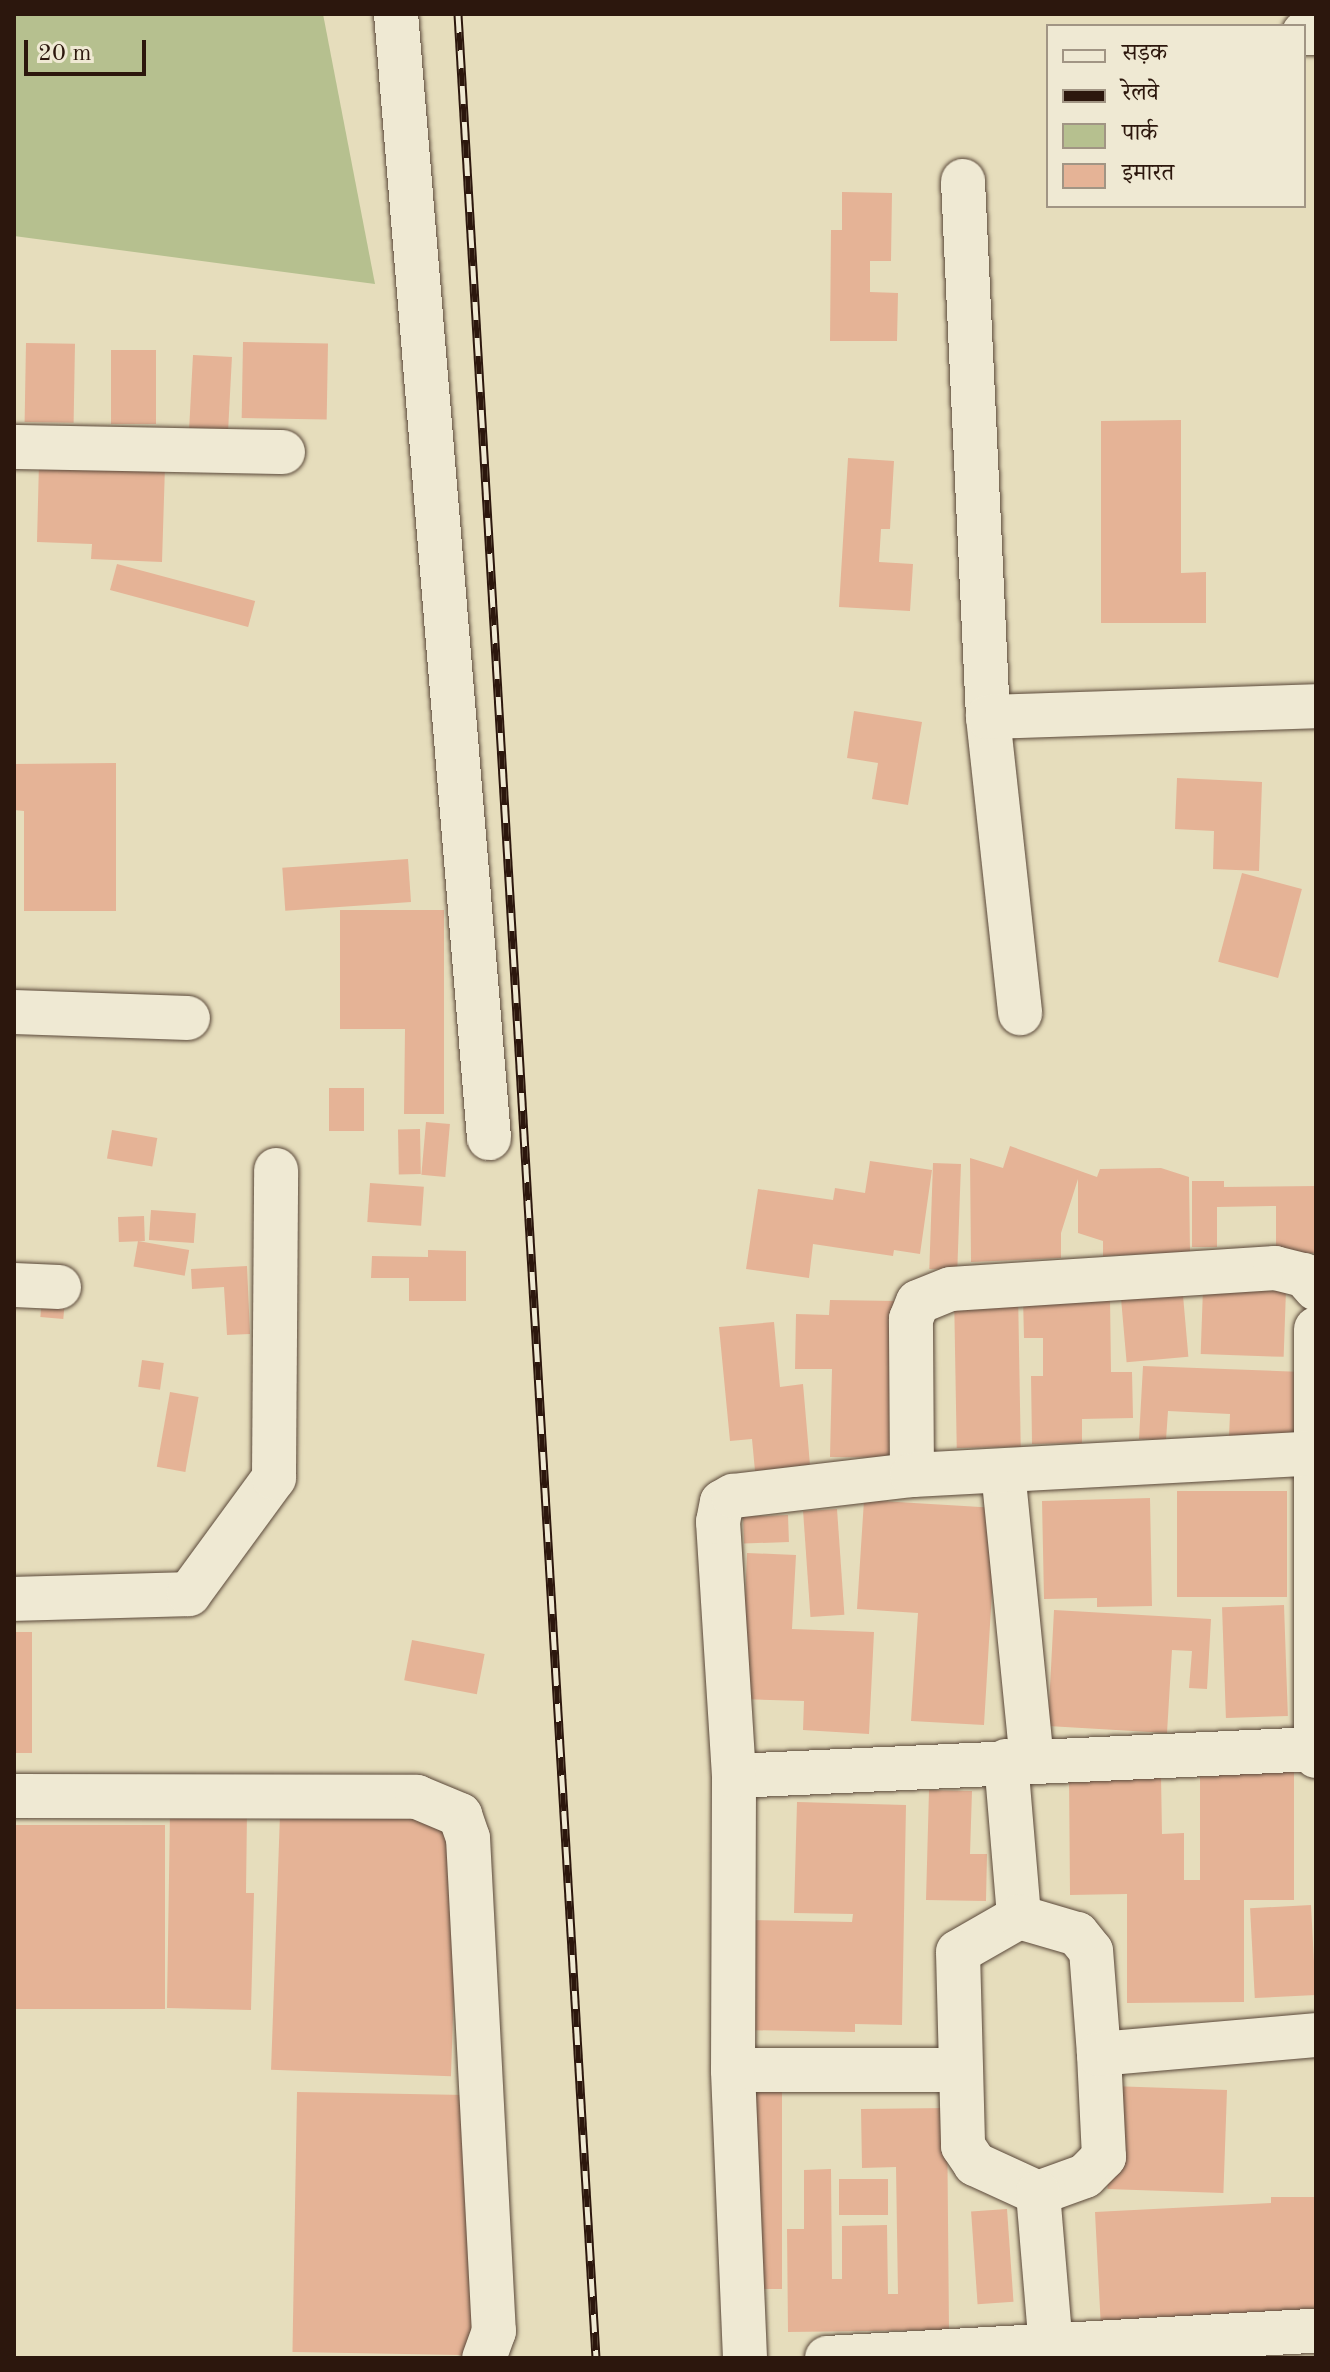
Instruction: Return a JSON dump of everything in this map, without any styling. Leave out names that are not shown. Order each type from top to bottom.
[{"type":"street","points":[[396,14],[489,1138]]},
{"type":"street","points":[[963,181],[988,717],[1020,1013]]},
{"type":"street","points":[[14,447],[283,452]]},
{"type":"street","points":[[988,717],[1316,706]]},
{"type":"street","points":[[14,1012],[188,1018]]},
{"type":"street","points":[[14,1599],[189,1594],[274,1478],[276,1170]]},
{"type":"street","points":[[912,1475],[911,1319],[918,1302],[951,1289],[1275,1268],[1304,1275],[1316,1289]]},
{"type":"street","points":[[14,1285],[59,1287]]},
{"type":"street","points":[[1316,1329],[1316,1756]]},
{"type":"street","points":[[745,2358],[733,2070],[734,1776],[718,1522],[722,1502],[733,1496],[912,1475],[1316,1453]]},
{"type":"street","points":[[1003,1471],[1019,1761],[1019,1917]]},
{"type":"street","points":[[734,1776],[1316,1749]]},
{"type":"street","points":[[14,1796],[417,1797],[460,1815],[468,1838],[494,2331],[484,2358]]},
{"type":"street","points":[[1019,1917],[1077,1934],[1091,1951],[1099,2054],[1104,2157],[1085,2176],[1038,2193],[975,2164],[963,2146],[958,1952],[1019,1917]]},
{"type":"street","points":[[1099,2054],[1316,2035]]},
{"type":"street","points":[[733,2070],[960,2070]]},
{"type":"street","points":[[1038,2193],[1051,2351]]},
{"type":"street","points":[[827,2358],[1051,2351],[1316,2331]]},
{"type":"green space","points":[[14,14],[323,14],[375,284],[14,236]]},
{"type":"building","points":[[842,192],[892,193],[891,261],[870,261],[870,292],[898,293],[897,341],[830,341],[831,230],[842,230]]},
{"type":"building","points":[[243,342],[328,343],[327,419],[242,418]]},
{"type":"building","points":[[26,343],[75,344],[74,423],[25,422]]},
{"type":"building","points":[[111,350],[156,350],[156,424],[111,424]]},
{"type":"building","points":[[193,355],[232,357],[228,430],[189,428]]},
{"type":"building","points":[[1181,420],[1181,573],[1206,572],[1206,623],[1101,623],[1101,421]]},
{"type":"building","points":[[848,458],[894,461],[890,529],[881,529],[879,562],[913,564],[910,611],[839,607]]},
{"type":"building","points":[[39,462],[165,466],[162,562],[91,559],[92,544],[37,542]]},
{"type":"building","points":[[117,564],[255,601],[248,627],[110,590]]},
{"type":"building","points":[[854,711],[922,722],[908,805],[872,799],[878,763],[847,758]]},
{"type":"building","points":[[116,763],[116,911],[24,911],[24,811],[14,810],[14,764]]},
{"type":"building","points":[[1177,778],[1262,782],[1259,871],[1213,869],[1214,831],[1175,829]]},
{"type":"building","points":[[408,859],[411,902],[285,911],[282,868]]},
{"type":"building","points":[[1242,873],[1302,889],[1278,978],[1218,962]]},
{"type":"building","points":[[340,910],[444,910],[444,1114],[404,1114],[405,1029],[340,1029]]},
{"type":"building","points":[[329,1088],[364,1088],[364,1131],[329,1131]]},
{"type":"building","points":[[426,1122],[450,1124],[445,1177],[421,1175]]},
{"type":"building","points":[[398,1129],[420,1129],[421,1174],[399,1174]]},
{"type":"building","points":[[112,1130],[157,1138],[152,1167],[107,1159]]},
{"type":"building","points":[[1010,1146],[1097,1177],[1100,1169],[1161,1168],[1189,1177],[1190,1252],[1103,1256],[1103,1241],[1078,1233],[1078,1179],[1061,1233],[1061,1258],[971,1262],[970,1158],[1003,1168]]},
{"type":"building","points":[[870,1161],[932,1170],[920,1254],[894,1250],[893,1256],[813,1244],[809,1278],[746,1269],[758,1189],[833,1200],[835,1188],[865,1193]]},
{"type":"building","points":[[933,1163],[961,1164],[957,1270],[929,1269]]},
{"type":"building","points":[[1192,1181],[1224,1181],[1224,1187],[1316,1186],[1316,1253],[1276,1253],[1276,1206],[1217,1207],[1217,1247],[1192,1247]]},
{"type":"building","points":[[370,1183],[424,1187],[421,1226],[367,1222]]},
{"type":"building","points":[[151,1210],[196,1213],[194,1243],[149,1240]]},
{"type":"building","points":[[144,1216],[145,1241],[119,1242],[118,1217]]},
{"type":"building","points":[[138,1241],[189,1250],[185,1276],[133,1267]]},
{"type":"building","points":[[428,1250],[466,1251],[466,1301],[409,1301],[409,1278],[371,1278],[372,1256],[428,1257]]},
{"type":"building","points":[[247,1266],[250,1334],[227,1335],[224,1287],[192,1289],[191,1269]]},
{"type":"building","points":[[1182,1284],[1188,1357],[1127,1362],[1120,1289]]},
{"type":"building","points":[[43,1287],[66,1289],[63,1319],[40,1317]]},
{"type":"building","points":[[1203,1288],[1286,1291],[1284,1357],[1201,1354]]},
{"type":"building","points":[[1018,1291],[1021,1447],[957,1448],[954,1292]]},
{"type":"building","points":[[1110,1297],[1111,1372],[1132,1372],[1133,1418],[1082,1419],[1082,1443],[1032,1444],[1031,1376],[1043,1376],[1043,1338],[1024,1338],[1023,1298]]},
{"type":"building","points":[[830,1300],[896,1301],[900,1458],[830,1457],[832,1369],[795,1369],[796,1314],[829,1315]]},
{"type":"building","points":[[774,1322],[780,1387],[803,1384],[810,1465],[755,1471],[752,1439],[730,1441],[719,1327]]},
{"type":"building","points":[[142,1360],[164,1363],[160,1390],[138,1387]]},
{"type":"building","points":[[1143,1366],[1303,1372],[1300,1438],[1229,1436],[1230,1414],[1168,1411],[1166,1440],[1139,1439]]},
{"type":"building","points":[[170,1392],[199,1397],[185,1472],[157,1467]]},
{"type":"building","points":[[1177,1491],[1287,1491],[1287,1597],[1177,1597]]},
{"type":"building","points":[[1150,1498],[1152,1606],[1097,1607],[1097,1598],[1044,1599],[1042,1501]]},
{"type":"building","points":[[864,1500],[997,1508],[984,1725],[911,1721],[918,1613],[857,1609]]},
{"type":"building","points":[[837,1509],[844,1615],[810,1617],[803,1511]]},
{"type":"building","points":[[788,1515],[789,1542],[744,1544],[743,1517]]},
{"type":"building","points":[[747,1553],[796,1555],[792,1629],[874,1632],[869,1734],[803,1730],[804,1701],[741,1699]]},
{"type":"building","points":[[1284,1605],[1288,1716],[1226,1718],[1222,1607]]},
{"type":"building","points":[[1054,1610],[1211,1619],[1207,1689],[1189,1688],[1192,1651],[1172,1650],[1167,1733],[1048,1726]]},
{"type":"building","points":[[14,1632],[32,1632],[32,1753],[14,1753]]},
{"type":"building","points":[[412,1640],[485,1654],[477,1694],[404,1680]]},
{"type":"building","points":[[1200,1764],[1294,1764],[1294,1900],[1244,1900],[1244,2002],[1127,2003],[1127,1894],[1070,1895],[1069,1776],[1161,1775],[1162,1834],[1184,1833],[1184,1880],[1200,1880]]},
{"type":"building","points":[[929,1790],[972,1791],[970,1854],[987,1854],[986,1901],[926,1900]]},
{"type":"building","points":[[797,1802],[906,1805],[902,2025],[855,2024],[855,2032],[743,2030],[746,1920],[852,1922],[853,1914],[794,1913]]},
{"type":"building","points":[[170,1811],[247,1812],[246,1893],[254,1893],[251,2010],[167,2008]]},
{"type":"building","points":[[280,1814],[460,1820],[451,2076],[271,2070]]},
{"type":"building","points":[[14,1825],[165,1825],[165,2009],[14,2009]]},
{"type":"building","points":[[1311,1905],[1316,1995],[1255,1998],[1250,1908]]},
{"type":"building","points":[[750,2079],[782,2079],[782,2289],[750,2289]]},
{"type":"building","points":[[1111,2086],[1227,2090],[1223,2193],[1107,2189]]},
{"type":"building","points":[[297,2092],[480,2095],[475,2355],[292,2352]]},
{"type":"building","points":[[947,2108],[949,2330],[788,2332],[787,2229],[804,2229],[804,2170],[831,2169],[832,2279],[842,2279],[842,2226],[887,2225],[888,2294],[898,2294],[896,2167],[862,2168],[861,2109]]},
{"type":"building","points":[[839,2179],[888,2179],[888,2215],[839,2215]]},
{"type":"building","points":[[1271,2197],[1316,2197],[1316,2314],[1101,2329],[1095,2212],[1271,2203]]},
{"type":"building","points":[[1007,2209],[1013,2302],[978,2304],[971,2212]]},
{"type":"railway","points":[[458,14],[596,2358]]}]
